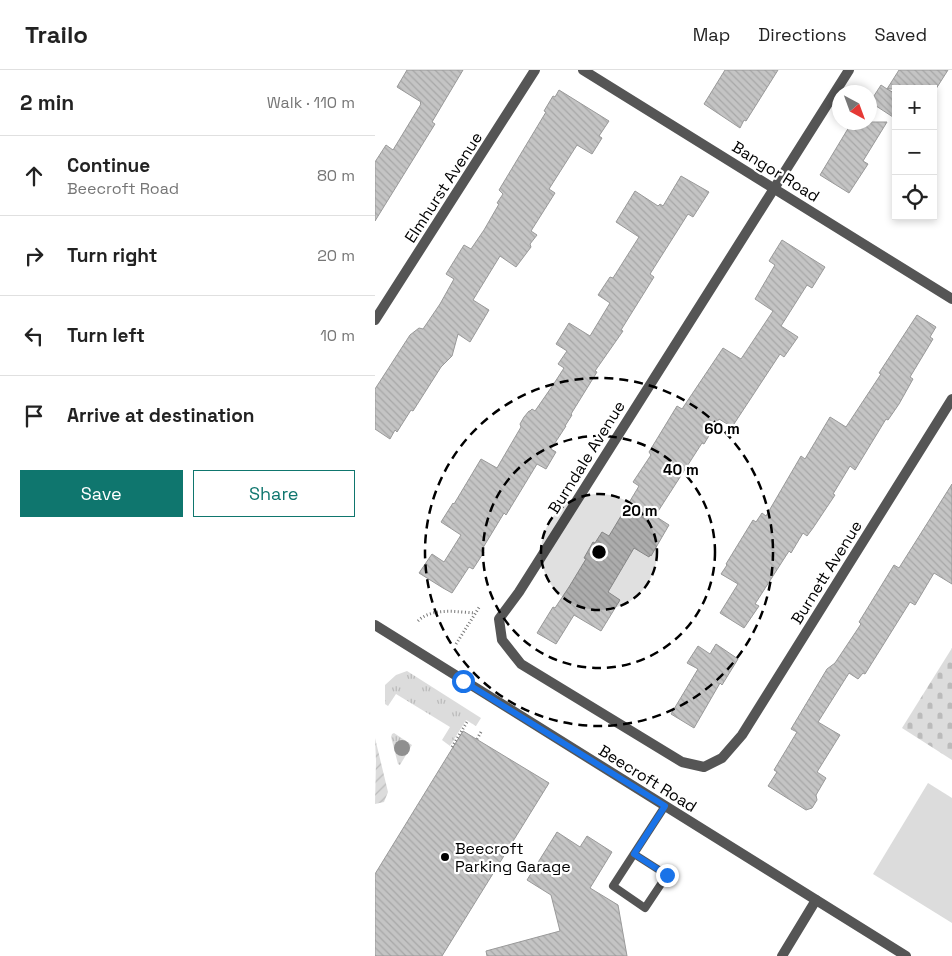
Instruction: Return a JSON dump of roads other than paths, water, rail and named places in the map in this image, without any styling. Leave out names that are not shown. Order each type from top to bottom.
[{"type":"street","name":"Elmhurst Avenue","points":[[375,320],[535,70]]},
{"type":"street","name":"Bangor Road","points":[[583,70],[952,298]]},
{"type":"street","name":"Burndale Avenue","points":[[722,758],[704,767],[682,762],[521,664],[502,640],[499,619],[519,592],[849,70]]},
{"type":"street","name":"Burnett Avenue","points":[[722,758],[742,734],[952,399]]},
{"type":"street","name":"Beecroft Road","points":[[375,625],[906,956]]},
{"type":"street","points":[[782,956],[816,900]]},
{"type":"lane","points":[[634,854],[667,875],[645,908],[613,886],[665,806]]},
{"type":"place","name":"Beecroft Parking Garage","points":[[445,857]]}]
